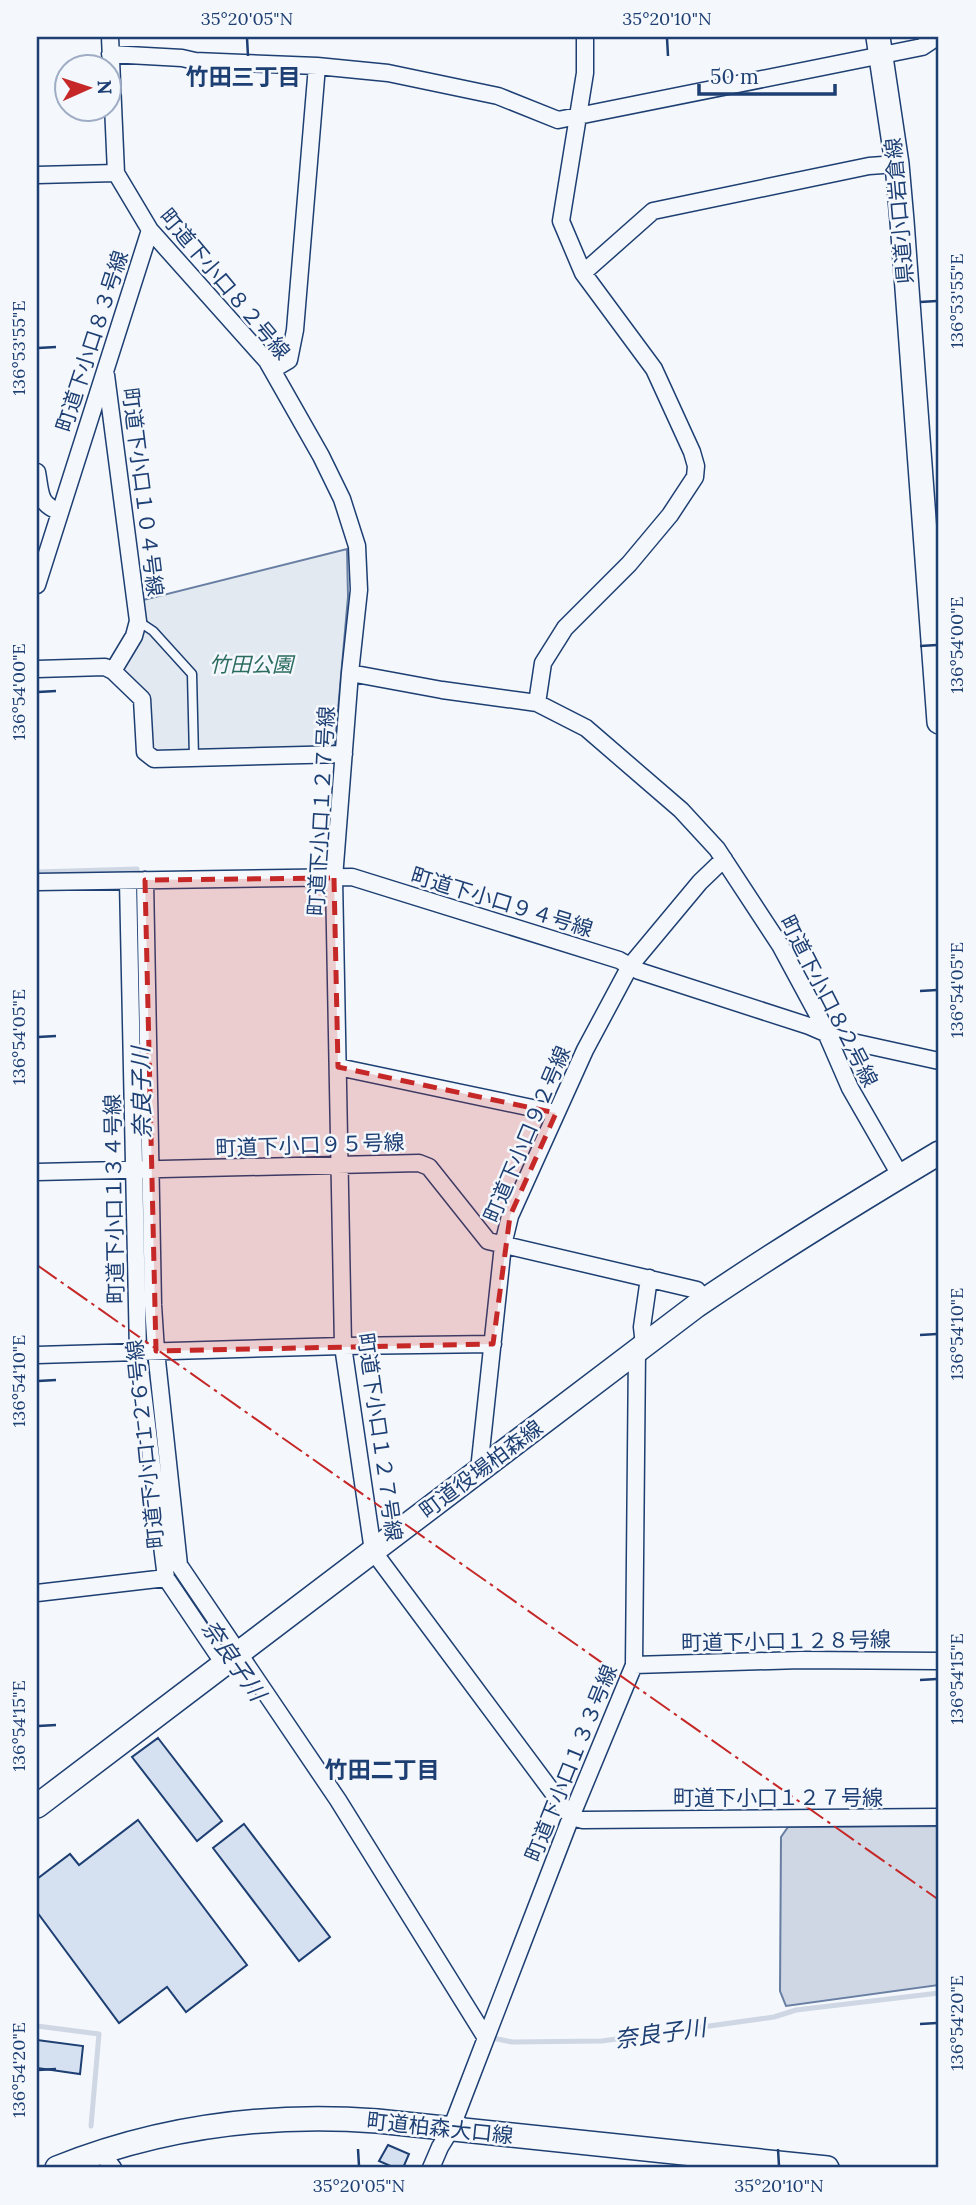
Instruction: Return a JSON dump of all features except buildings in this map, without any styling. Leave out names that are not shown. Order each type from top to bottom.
[{"type":"street","points":[[537,703],[543,663],[565,628],[629,564],[670,515],[695,477],[696,466],[654,369],[583,273],[561,221],[585,73],[585,37]]},
{"type":"street","points":[[122,55],[195,61],[317,65],[388,73],[498,96],[558,120],[880,46],[922,47],[934,37]]},
{"type":"street","name":"県道小口岩倉線","points":[[880,46],[897,164],[939,722]]},
{"type":"street","points":[[272,370],[289,360],[295,330],[317,65]]},
{"type":"street","name":"町道下小口８２号線","points":[[113,122],[116,173],[150,230],[267,361],[342,499],[357,546],[359,590],[350,673],[442,690],[537,703],[586,728],[681,810],[724,859],[780,945],[827,1034],[850,1088],[900,1175]]},
{"type":"street","points":[[583,273],[653,211],[869,166],[897,164]]},
{"type":"street","points":[[37,175],[116,173]]},
{"type":"street","name":"町道下小口８３号線","points":[[37,585],[150,230]]},
{"type":"street","name":"町道下小口１０４号線","points":[[106,370],[138,621]]},
{"type":"street","points":[[37,472],[43,503],[60,512]]},
{"type":"street","points":[[113,671],[134,636],[138,621]]},
{"type":"street","points":[[37,669],[105,667],[113,671],[142,699],[145,752],[154,759],[344,754]]},
{"type":"street","name":"町道下小口１２７号線","points":[[350,673],[334,878],[343,1346],[373,1550],[571,1817],[597,1820],[939,1817]]},
{"type":"street","name":"町道下小口９２号線","points":[[480,1470],[503,1245],[510,1216],[585,1050],[630,966],[724,859]]},
{"type":"street","name":"町道下小口９４号線","points":[[37,882],[352,877],[619,960],[639,971],[839,1040],[939,1061]]},
{"type":"street","name":"町道下小口１２６号線","points":[[145,880],[142,1170],[156,1351],[179,1566],[231,1659],[338,1800],[486,2038]]},
{"type":"street","name":"町道下小口１３４号線","points":[[128,881],[142,1170],[138,1352],[166,1578],[231,1659]]},
{"type":"street","points":[[338,1067],[556,1113]]},
{"type":"street","name":"町道役場柏森線","points":[[37,1806],[704,1301],[900,1175],[939,1153]]},
{"type":"street","name":"町道下小口９５号線","points":[[37,1172],[419,1163],[429,1167],[488,1241],[697,1290],[704,1301]]},
{"type":"street","name":"町道下小口１３３号線","points":[[431,2168],[451,2129],[571,1817],[634,1665],[640,1348],[649,1278]]},
{"type":"street","points":[[37,1355],[493,1344]]},
{"type":"street","points":[[37,1593],[166,1578]]},
{"type":"street","name":"町道下小口１２８号線","points":[[634,1665],[801,1660],[939,1661]]},
{"type":"street","name":"町道柏森大口線","points":[[57,2168],[107,2160],[178,2132],[230,2123],[361,2119],[749,2164],[827,2168]]},
{"type":"lane","points":[[138,621],[153,631],[192,674],[194,758]]},
{"type":"highlighted area","points":[[334,878],[338,1067],[556,1113],[510,1216],[493,1344],[156,1351],[145,880]]},
{"type":"green space","name":"竹田公園","points":[[347,549],[348,597],[335,744],[328,750],[155,752],[149,746],[147,697],[125,675],[123,662],[139,601]]},
{"type":"shaded area","points":[[939,1826],[939,1985],[786,2006],[780,1991],[781,1837],[788,1827]]},
{"type":"waterway","name":"奈良子川","points":[[37,872],[137,869],[140,1032]]},
{"type":"waterway","name":"奈良子川","points":[[146,1308],[146,1339],[157,1434]]},
{"type":"waterway","name":"奈良子川","points":[[173,1566],[174,1575],[229,1654]]},
{"type":"waterway","name":"奈良子川","points":[[488,2037],[512,2042],[602,2041],[774,2017],[796,2010],[939,1993]]},
{"type":"waterway","points":[[37,2026],[99,2034],[91,2126]]},
{"type":"power","points":[[37,1265],[939,1900]]},
{"type":"district","name":"竹田三丁目","points":[[243,76]]},
{"type":"district","name":"竹田二丁目","points":[[382,1769]]}]
